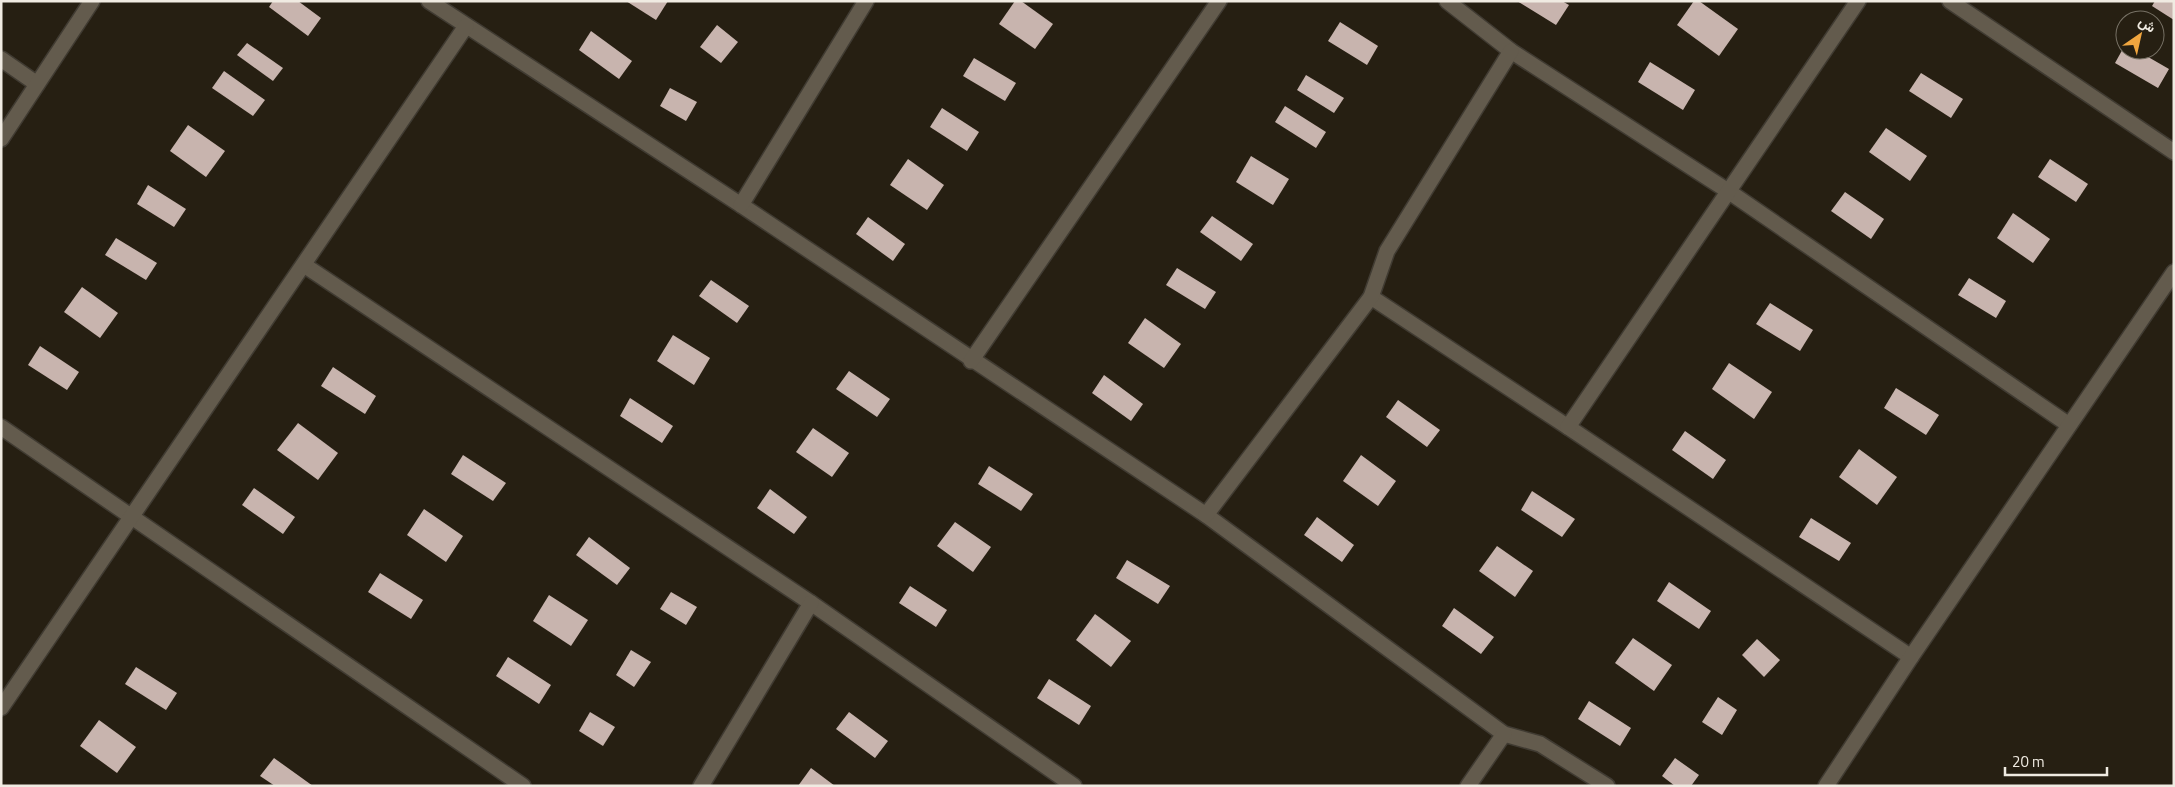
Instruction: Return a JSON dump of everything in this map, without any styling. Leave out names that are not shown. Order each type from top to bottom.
[{"type":"street","points":[[1,139],[92,1]]},
{"type":"street","points":[[429,1],[741,205],[1206,515],[1504,734],[1540,744],[1607,786]]},
{"type":"street","points":[[741,205],[866,1]]},
{"type":"street","points":[[971,360],[1220,1]]},
{"type":"street","points":[[1447,1],[1512,51],[1728,190],[2069,425]]},
{"type":"street","points":[[1568,427],[1858,1]]},
{"type":"street","points":[[1950,1],[2174,152]]},
{"type":"street","points":[[1,708],[466,26]]},
{"type":"street","points":[[1206,515],[1371,297],[1387,251],[1512,51]]},
{"type":"street","points":[[1,59],[37,84]]},
{"type":"street","points":[[304,265],[811,603],[1074,786]]},
{"type":"street","points":[[1826,786],[1911,657],[2174,272]]},
{"type":"street","points":[[1371,297],[1911,657]]},
{"type":"street","points":[[1,427],[523,786]]},
{"type":"street","points":[[702,786],[811,603]]},
{"type":"street","points":[[1468,786],[1504,734]]},
{"type":"building","points":[[273,1],[298,1],[321,18],[308,36],[269,7]]},
{"type":"building","points":[[626,1],[668,1],[656,20]]},
{"type":"building","points":[[1015,1],[1021,1],[1053,24],[1035,49],[999,24]]},
{"type":"building","points":[[1517,1],[1562,1],[1569,5],[1556,25]]},
{"type":"building","points":[[1694,1],[1699,1],[1738,29],[1719,56],[1677,25]]},
{"type":"building","points":[[2155,1],[2174,1],[2174,20],[2165,14],[2165,10],[2158,10],[2152,6]]},
{"type":"building","points":[[1340,22],[1378,46],[1367,65],[1328,41]]},
{"type":"building","points":[[717,25],[738,42],[721,63],[700,47]]},
{"type":"building","points":[[591,31],[632,61],[619,79],[579,50]]},
{"type":"building","points":[[247,43],[283,68],[273,81],[237,55]]},
{"type":"building","points":[[974,58],[1016,83],[1005,101],[963,76]]},
{"type":"building","points":[[2117,60],[2153,60],[2169,69],[2158,88],[2115,63]]},
{"type":"building","points":[[1650,62],[1695,90],[1683,110],[1638,82]]},
{"type":"building","points":[[224,71],[265,100],[253,116],[212,88]]},
{"type":"building","points":[[1921,73],[1963,99],[1951,118],[1909,91]]},
{"type":"building","points":[[1306,75],[1344,98],[1334,113],[1297,90]]},
{"type":"building","points":[[670,88],[697,102],[686,121],[660,106]]},
{"type":"building","points":[[1285,106],[1326,132],[1316,148],[1275,122]]},
{"type":"building","points":[[942,108],[979,132],[967,151],[930,127]]},
{"type":"building","points":[[188,125],[225,151],[206,177],[170,151]]},
{"type":"building","points":[[1886,128],[1927,156],[1910,181],[1869,152]]},
{"type":"building","points":[[1251,156],[1289,179],[1273,205],[1236,182]]},
{"type":"building","points":[[908,159],[944,185],[927,210],[890,185]]},
{"type":"building","points":[[2050,159],[2088,184],[2076,202],[2038,177]]},
{"type":"building","points":[[148,185],[186,209],[174,227],[137,204]]},
{"type":"building","points":[[1845,192],[1884,219],[1871,239],[1831,211]]},
{"type":"building","points":[[2013,213],[2050,239],[2033,263],[1997,238]]},
{"type":"building","points":[[1212,216],[1253,244],[1241,261],[1200,232]]},
{"type":"building","points":[[868,217],[905,244],[893,261],[856,234]]},
{"type":"building","points":[[116,238],[157,263],[146,280],[105,255]]},
{"type":"building","points":[[1177,268],[1216,292],[1205,309],[1166,285]]},
{"type":"building","points":[[1969,278],[2006,301],[1996,318],[1958,295]]},
{"type":"building","points":[[711,280],[749,306],[737,323],[699,296]]},
{"type":"building","points":[[82,287],[118,313],[100,338],[64,312]]},
{"type":"building","points":[[1770,303],[1813,330],[1800,351],[1756,324]]},
{"type":"building","points":[[1145,318],[1181,344],[1164,368],[1128,343]]},
{"type":"building","points":[[673,335],[710,358],[694,385],[657,361]]},
{"type":"building","points":[[40,346],[79,372],[67,390],[28,365]]},
{"type":"building","points":[[1729,363],[1772,392],[1754,419],[1712,389]]},
{"type":"building","points":[[333,367],[376,396],[365,414],[321,386]]},
{"type":"building","points":[[849,371],[890,399],[877,417],[836,389]]},
{"type":"building","points":[[1104,375],[1143,404],[1131,421],[1092,393]]},
{"type":"building","points":[[1896,388],[1939,415],[1926,435],[1884,408]]},
{"type":"building","points":[[630,398],[673,426],[662,443],[620,416]]},
{"type":"building","points":[[1398,400],[1440,430],[1427,447],[1386,417]]},
{"type":"building","points":[[298,423],[338,453],[318,480],[277,450]]},
{"type":"building","points":[[813,428],[849,453],[832,477],[796,452]]},
{"type":"building","points":[[1685,431],[1726,460],[1713,479],[1672,450]]},
{"type":"building","points":[[1859,449],[1897,477],[1877,505],[1839,477]]},
{"type":"building","points":[[463,455],[506,483],[493,501],[451,474]]},
{"type":"building","points":[[1361,455],[1396,481],[1378,506],[1343,481]]},
{"type":"building","points":[[989,466],[1033,494],[1021,511],[978,484]]},
{"type":"building","points":[[254,488],[295,517],[283,534],[242,505]]},
{"type":"building","points":[[770,489],[807,517],[794,534],[757,508]]},
{"type":"building","points":[[1532,491],[1575,519],[1562,537],[1521,510]]},
{"type":"building","points":[[424,509],[463,536],[446,562],[407,535]]},
{"type":"building","points":[[1317,517],[1354,545],[1342,562],[1304,535]]},
{"type":"building","points":[[1811,518],[1851,543],[1839,561],[1799,537]]},
{"type":"building","points":[[955,522],[991,547],[973,572],[937,546]]},
{"type":"building","points":[[589,537],[630,568],[617,585],[576,555]]},
{"type":"building","points":[[1497,546],[1533,571],[1515,597],[1479,571]]},
{"type":"building","points":[[1127,560],[1170,586],[1158,604],[1116,578]]},
{"type":"building","points":[[380,573],[423,600],[411,619],[368,592]]},
{"type":"building","points":[[1669,582],[1711,611],[1699,629],[1657,601]]},
{"type":"building","points":[[910,586],[947,610],[936,627],[899,603]]},
{"type":"building","points":[[671,592],[697,607],[686,625],[660,609]]},
{"type":"building","points":[[549,595],[588,620],[571,646],[533,621]]},
{"type":"building","points":[[1454,608],[1494,637],[1481,654],[1442,626]]},
{"type":"building","points":[[1095,614],[1131,641],[1111,667],[1076,640]]},
{"type":"building","points":[[1633,638],[1672,665],[1654,691],[1615,663]]},
{"type":"building","points":[[1757,639],[1780,660],[1764,677],[1742,655]]},
{"type":"building","points":[[631,650],[651,662],[634,687],[616,675]]},
{"type":"building","points":[[508,657],[551,685],[539,704],[496,676]]},
{"type":"building","points":[[136,667],[177,693],[166,710],[125,684]]},
{"type":"building","points":[[1049,679],[1091,706],[1079,725],[1037,698]]},
{"type":"building","points":[[1718,697],[1737,710],[1722,735],[1702,722]]},
{"type":"building","points":[[1589,701],[1631,728],[1620,746],[1578,719]]},
{"type":"building","points":[[590,712],[615,727],[603,746],[579,731]]},
{"type":"building","points":[[849,712],[888,741],[875,758],[836,729]]},
{"type":"building","points":[[99,720],[136,747],[117,773],[80,746]]},
{"type":"building","points":[[274,758],[313,786],[275,786],[260,776]]},
{"type":"building","points":[[1675,758],[1699,775],[1691,786],[1675,786],[1662,776]]},
{"type":"building","points":[[811,768],[835,786],[798,786]]}]
